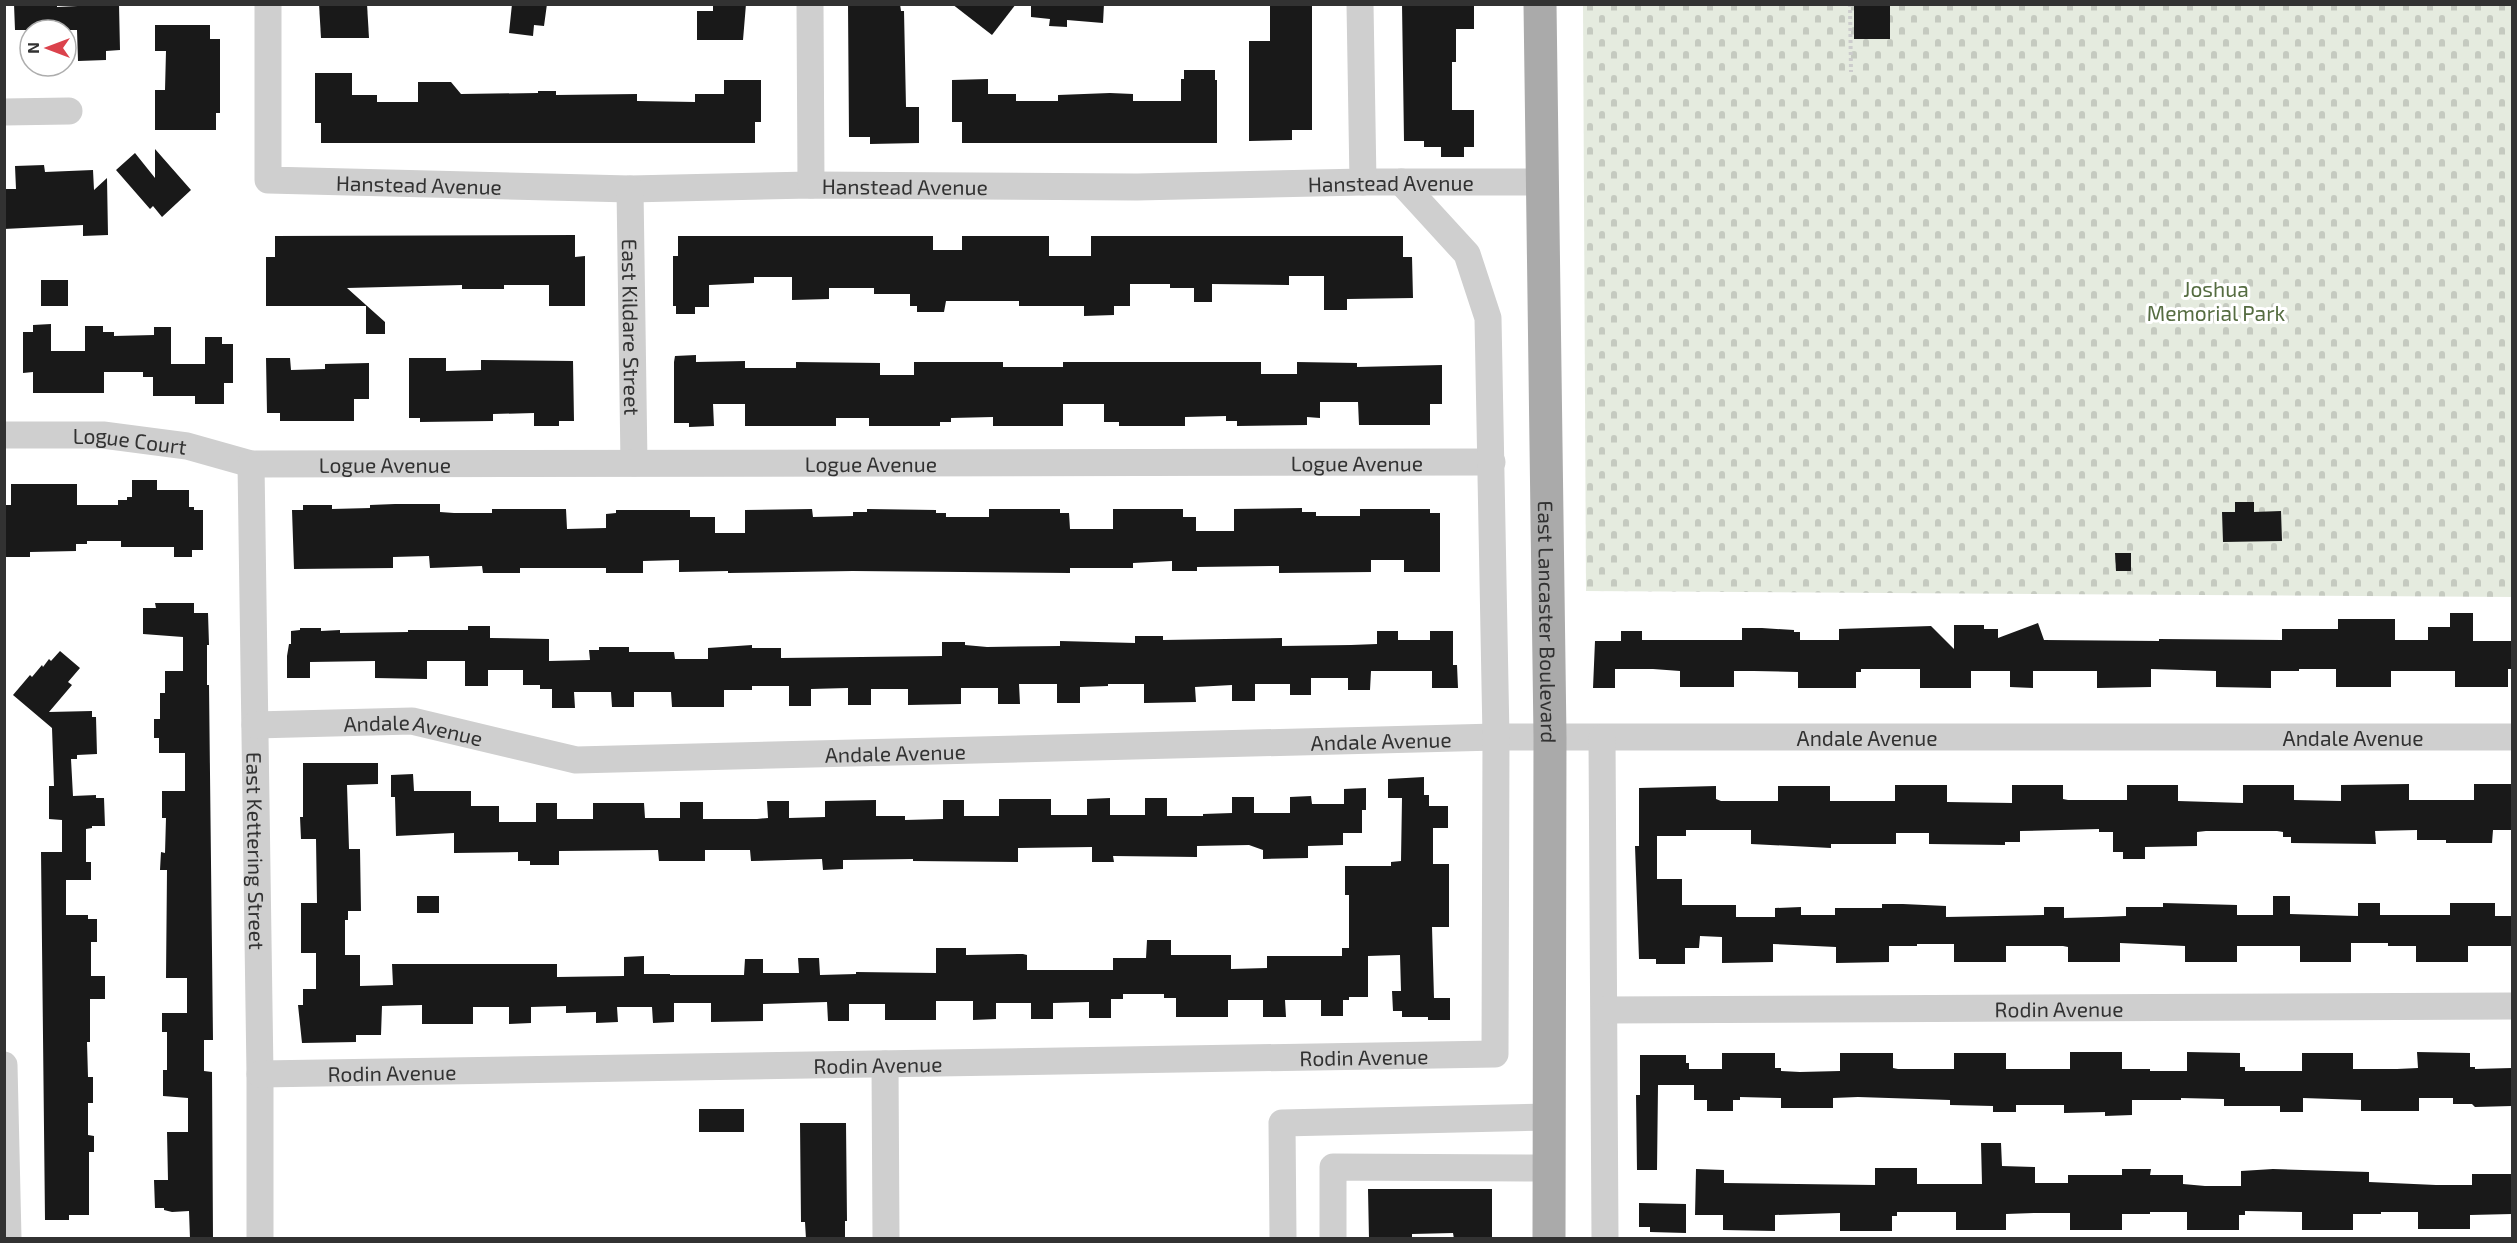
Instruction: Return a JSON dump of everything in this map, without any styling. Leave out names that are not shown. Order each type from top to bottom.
[{"type":"main road","name":"East Lancaster Boulevard","points":[[1540,4],[1550,737],[1549,1239]]},
{"type":"street","name":"Hanstead Avenue","points":[[268,4],[268,180],[630,189],[811,185],[1137,186],[1542,182]]},
{"type":"street","points":[[810,4],[811,185]]},
{"type":"street","points":[[1360,4],[1363,182]]},
{"type":"street","points":[[4,112],[69,111]]},
{"type":"street","points":[[1401,182],[1467,254],[1488,318],[1496,737]]},
{"type":"street","name":"East Kildare Street","points":[[630,189],[634,464]]},
{"type":"street","name":"Logue Court","points":[[4,435],[114,437],[187,446],[251,464]]},
{"type":"street","name":"Logue Avenue","points":[[251,464],[1492,462]]},
{"type":"street","name":"East Kettering Street","points":[[251,464],[260,1074],[260,1239]]},
{"type":"street","name":"Andale Avenue","points":[[255,726],[411,721],[576,760],[1496,737],[2512,737]]},
{"type":"street","name":"Rodin Avenue","points":[[260,1074],[1495,1054],[1496,737]]},
{"type":"street","points":[[1602,738],[1605,1239]]},
{"type":"street","name":"Rodin Avenue","points":[[1605,1010],[2512,1006]]},
{"type":"street","points":[[885,1064],[886,1239]]},
{"type":"street","points":[[4,1065],[8,1239]]},
{"type":"street","points":[[1283,1239],[1282,1123],[1549,1117]]},
{"type":"street","points":[[1333,1239],[1333,1167],[1549,1168]]},
{"type":"path","points":[[1850,4],[1851,72]]},
{"type":"green space","name":"Joshua Memorial Park","points":[[1583,5],[2512,5],[2512,597],[1586,591]]},
{"type":"building","points":[[14,4],[57,4],[57,7],[119,4],[120,50],[106,51],[106,60],[78,61],[78,18],[18,18],[18,30],[15,30]]},
{"type":"building","points":[[319,4],[367,4],[369,38],[321,38]]},
{"type":"building","points":[[512,4],[547,4],[544,26],[534,25],[533,36],[509,33]]},
{"type":"building","points":[[713,4],[746,4],[743,40],[697,40],[697,11],[713,11]]},
{"type":"building","points":[[848,4],[900,4],[901,11],[904,11],[906,107],[919,107],[919,143],[870,144],[870,137],[849,137]]},
{"type":"building","points":[[952,4],[1016,4],[992,35]]},
{"type":"building","points":[[1031,4],[1104,4],[1103,23],[1067,20],[1067,27],[1049,26],[1050,19],[1031,17]]},
{"type":"building","points":[[1270,4],[1312,4],[1312,130],[1292,130],[1292,140],[1249,141],[1249,41],[1270,41]]},
{"type":"building","points":[[1402,4],[1474,4],[1474,29],[1456,29],[1456,62],[1452,62],[1452,110],[1474,110],[1474,147],[1464,147],[1464,157],[1441,157],[1441,147],[1424,147],[1424,141],[1404,141]]},
{"type":"building","points":[[1854,4],[1890,4],[1890,39],[1854,39]]},
{"type":"building","points":[[155,25],[210,25],[210,39],[220,39],[220,113],[216,113],[216,130],[155,130],[155,90],[165,90],[166,51],[155,51]]},
{"type":"building","points":[[1184,70],[1215,70],[1217,143],[962,143],[962,122],[952,122],[952,80],[988,79],[988,94],[1016,94],[1016,101],[1058,101],[1058,95],[1110,93],[1133,94],[1133,101],[1181,101],[1181,79],[1184,79]]},
{"type":"building","points":[[315,73],[352,73],[352,95],[377,95],[377,102],[418,102],[418,82],[451,82],[461,94],[556,91],[556,95],[637,94],[637,101],[695,102],[695,94],[724,94],[724,80],[761,80],[761,122],[755,122],[755,143],[321,143],[321,123],[315,123]]},
{"type":"building","points":[[155,149],[191,190],[162,217],[153,206],[150,209],[116,170],[135,153],[155,178]]},
{"type":"building","points":[[44,165],[45,172],[93,170],[94,190],[107,178],[108,235],[83,236],[83,225],[4,229],[4,189],[16,189],[15,166]]},
{"type":"building","points":[[575,235],[575,257],[585,256],[585,306],[549,306],[549,285],[504,285],[504,289],[462,289],[462,285],[347,288],[385,322],[385,334],[366,334],[366,306],[266,306],[266,257],[275,257],[275,236]]},
{"type":"building","points":[[678,236],[933,236],[933,250],[962,250],[962,236],[1049,236],[1049,256],[1091,256],[1091,236],[1403,236],[1403,257],[1412,257],[1413,298],[1347,299],[1347,310],[1324,310],[1324,276],[1289,276],[1289,285],[1212,284],[1212,302],[1194,302],[1194,288],[1170,288],[1170,284],[1130,284],[1130,306],[1114,306],[1114,315],[1084,316],[1084,306],[1019,306],[1019,301],[946,301],[944,312],[917,312],[917,306],[910,306],[910,294],[874,294],[874,288],[829,288],[829,299],[792,300],[792,277],[754,277],[754,283],[709,285],[709,307],[695,307],[695,314],[676,314],[676,306],[673,306],[673,256],[678,256]]},
{"type":"building","points":[[41,280],[68,280],[68,306],[41,306]]},
{"type":"building","points":[[51,324],[51,351],[85,351],[85,326],[103,326],[103,332],[114,332],[114,336],[154,335],[154,327],[171,327],[171,364],[205,364],[205,337],[222,337],[222,344],[233,344],[233,383],[224,383],[224,404],[195,404],[195,396],[153,396],[153,377],[143,377],[143,372],[104,372],[104,393],[33,393],[33,372],[23,373],[23,332],[33,332],[33,325]]},
{"type":"building","points":[[696,355],[696,362],[745,361],[745,368],[796,368],[796,362],[880,363],[880,375],[914,375],[914,362],[1003,362],[1003,367],[1063,367],[1063,362],[1261,362],[1261,374],[1297,374],[1297,362],[1357,363],[1357,367],[1442,365],[1442,404],[1430,404],[1430,425],[1359,425],[1358,402],[1320,402],[1320,418],[1307,417],[1307,425],[1237,426],[1237,421],[1226,421],[1226,416],[1185,417],[1185,426],[1119,426],[1119,422],[1104,422],[1104,404],[1063,404],[1063,426],[993,426],[993,417],[951,418],[951,422],[940,422],[940,426],[869,426],[869,418],[836,418],[836,426],[745,426],[745,404],[713,404],[714,426],[689,427],[689,423],[674,423],[674,362],[675,356]]},
{"type":"building","points":[[266,358],[290,358],[291,370],[325,369],[325,364],[369,363],[369,399],[354,399],[354,421],[280,421],[280,413],[267,413]]},
{"type":"building","points":[[409,358],[446,358],[446,371],[481,370],[481,360],[573,361],[574,421],[559,421],[559,426],[534,426],[534,413],[493,414],[493,421],[420,422],[420,418],[409,418]]},
{"type":"building","points":[[132,480],[157,480],[157,490],[189,490],[189,507],[194,507],[194,510],[203,510],[203,550],[192,550],[192,557],[174,557],[174,547],[121,547],[121,541],[87,541],[87,544],[76,544],[76,551],[30,552],[30,557],[4,557],[4,505],[11,505],[11,484],[77,484],[77,505],[118,505],[118,500],[127,500],[127,497],[132,497]]},
{"type":"building","points":[[2235,502],[2254,502],[2254,512],[2281,511],[2282,541],[2223,542],[2222,512],[2235,512]]},
{"type":"building","points":[[440,504],[440,512],[454,513],[492,513],[492,509],[566,509],[567,529],[606,528],[606,514],[616,513],[616,510],[690,510],[690,517],[715,517],[715,533],[745,533],[745,510],[812,509],[813,517],[853,516],[853,512],[867,512],[867,509],[936,510],[936,513],[946,513],[946,517],[989,517],[989,509],[1060,509],[1060,513],[1069,513],[1070,529],[1113,529],[1113,509],[1183,509],[1183,517],[1196,517],[1196,531],[1234,531],[1234,509],[1302,508],[1302,512],[1316,512],[1316,516],[1360,516],[1360,509],[1430,509],[1430,513],[1440,513],[1440,572],[1404,572],[1404,560],[1371,560],[1371,572],[1279,573],[1279,566],[1197,567],[1197,571],[1172,571],[1172,561],[1133,563],[1133,568],[1070,568],[1070,573],[853,571],[728,573],[728,571],[679,572],[679,560],[643,561],[643,573],[606,573],[606,568],[520,568],[520,573],[483,573],[482,566],[430,568],[429,556],[393,557],[393,568],[294,569],[292,510],[303,510],[303,505],[332,505],[332,509],[370,508],[370,505]]},
{"type":"building","points":[[2115,553],[2131,553],[2131,571],[2116,571]]},
{"type":"building","points":[[155,603],[194,603],[194,613],[208,613],[207,685],[209,685],[213,1040],[204,1040],[204,1071],[212,1072],[213,1239],[190,1239],[189,1211],[172,1212],[164,1208],[155,1208],[154,1180],[168,1180],[167,1132],[188,1132],[188,1098],[163,1096],[163,1070],[167,1070],[167,1032],[162,1032],[162,1013],[187,1013],[187,978],[166,978],[167,870],[160,870],[161,852],[165,853],[166,818],[162,818],[162,791],[185,791],[185,753],[159,753],[159,738],[154,738],[154,719],[160,719],[160,693],[165,693],[165,671],[183,671],[183,637],[143,634],[143,608],[156,608]]},
{"type":"building","points":[[2450,613],[2473,613],[2473,641],[2512,641],[2512,669],[2508,669],[2508,687],[2455,687],[2455,671],[2391,671],[2391,687],[2336,687],[2336,669],[2299,669],[2299,671],[2271,671],[2271,688],[2216,687],[2216,671],[2151,669],[2151,687],[2097,688],[2097,671],[2033,671],[2033,688],[2010,687],[2010,671],[1971,671],[1971,688],[1920,688],[1920,669],[1861,669],[1861,672],[1856,672],[1856,688],[1798,688],[1798,672],[1754,671],[1734,671],[1734,687],[1680,687],[1680,671],[1615,669],[1615,688],[1593,688],[1595,641],[1621,641],[1621,631],[1642,631],[1642,640],[1742,640],[1742,628],[1762,628],[1794,630],[1794,632],[1800,632],[1800,640],[1839,640],[1839,629],[1931,626],[1954,649],[1954,625],[1984,625],[1984,629],[1998,629],[1998,638],[2038,623],[2044,640],[2282,640],[2282,629],[2338,629],[2338,619],[2395,619],[2395,640],[2428,640],[2428,627],[2450,627]]},
{"type":"building","points":[[468,626],[490,626],[490,638],[549,639],[549,661],[590,660],[589,650],[599,650],[599,647],[629,647],[629,652],[674,652],[675,659],[708,659],[708,648],[752,645],[752,648],[781,648],[781,658],[942,656],[942,642],[965,642],[965,645],[987,647],[1060,646],[1060,641],[1135,643],[1135,636],[1163,636],[1163,640],[1282,638],[1282,646],[1351,645],[1377,644],[1377,631],[1398,631],[1398,640],[1430,640],[1430,631],[1453,631],[1453,665],[1457,665],[1458,688],[1432,688],[1432,671],[1371,671],[1370,690],[1348,690],[1348,678],[1311,678],[1311,695],[1290,695],[1290,684],[1255,684],[1255,701],[1232,701],[1232,685],[1195,687],[1196,702],[1144,703],[1144,684],[1108,684],[1108,686],[1080,687],[1080,703],[1057,703],[1057,684],[1019,684],[1020,704],[998,704],[998,688],[961,688],[961,704],[908,705],[908,689],[871,689],[871,705],[848,705],[848,688],[811,689],[811,706],[789,706],[789,686],[752,686],[752,690],[724,690],[724,707],[672,707],[671,692],[634,692],[634,707],[612,707],[611,692],[574,692],[575,708],[552,708],[552,689],[540,689],[540,685],[523,685],[523,670],[488,670],[488,686],[465,686],[465,661],[427,661],[427,679],[375,678],[375,661],[310,662],[310,678],[287,678],[287,656],[289,644],[291,644],[291,631],[300,630],[300,628],[321,628],[321,631],[340,630],[340,633],[468,630]]},
{"type":"building","points":[[60,651],[80,668],[68,682],[72,685],[49,712],[92,711],[92,717],[96,717],[97,754],[77,755],[77,759],[71,759],[73,796],[96,795],[96,798],[104,798],[105,826],[92,826],[86,829],[86,862],[91,862],[91,880],[66,880],[66,915],[88,915],[88,919],[97,919],[97,942],[91,942],[91,976],[105,976],[105,999],[90,999],[90,1042],[87,1042],[88,1077],[93,1077],[93,1103],[88,1103],[88,1135],[94,1136],[94,1152],[89,1152],[89,1215],[69,1215],[69,1220],[45,1220],[41,852],[62,852],[62,820],[49,819],[49,786],[54,786],[52,728],[13,695],[30,675],[32,677],[42,665],[43,667],[49,659],[51,661]]},
{"type":"building","points":[[303,763],[378,763],[378,784],[347,785],[349,849],[360,849],[361,911],[348,911],[348,920],[345,920],[345,955],[360,955],[360,986],[393,985],[392,964],[557,964],[557,977],[624,976],[624,957],[644,956],[644,974],[744,975],[745,959],[763,959],[763,973],[799,973],[798,958],[819,958],[820,975],[856,974],[856,972],[936,973],[936,948],[966,948],[966,955],[1023,954],[1027,955],[1027,970],[1113,970],[1113,958],[1146,958],[1147,940],[1171,940],[1171,955],[1231,955],[1231,969],[1267,968],[1267,956],[1342,956],[1342,948],[1349,948],[1349,895],[1345,895],[1345,866],[1391,866],[1391,862],[1401,861],[1402,798],[1388,798],[1388,779],[1424,777],[1424,795],[1429,795],[1429,806],[1448,806],[1448,828],[1433,828],[1433,864],[1449,864],[1449,927],[1432,927],[1434,998],[1450,998],[1450,1020],[1402,1017],[1402,1011],[1393,1011],[1392,991],[1401,991],[1400,955],[1368,956],[1368,997],[1349,997],[1349,1000],[1343,1000],[1343,1016],[1321,1016],[1321,1000],[1285,1000],[1286,1017],[1263,1017],[1263,1000],[1228,1000],[1228,1017],[1176,1017],[1176,998],[1164,998],[1164,994],[1123,994],[1123,999],[1111,999],[1111,1018],[1089,1018],[1089,1002],[1053,1003],[1053,1019],[1031,1019],[1031,1003],[996,1003],[996,1019],[973,1020],[973,1001],[936,1001],[936,1020],[885,1020],[885,1004],[849,1004],[849,1021],[828,1021],[827,1002],[763,1004],[763,1021],[711,1022],[711,1003],[674,1003],[674,1022],[653,1023],[652,1007],[617,1007],[618,1022],[596,1023],[596,1012],[566,1013],[566,1006],[531,1007],[531,1023],[509,1024],[509,1007],[473,1007],[473,1024],[422,1024],[422,1005],[382,1006],[381,1035],[356,1035],[356,1042],[302,1043],[298,1005],[303,1005],[303,989],[316,989],[316,953],[301,953],[301,903],[317,903],[316,839],[301,839]]},
{"type":"building","points":[[413,774],[414,791],[471,791],[471,806],[499,806],[499,822],[536,822],[536,803],[557,803],[557,819],[593,819],[593,803],[644,803],[645,818],[680,818],[680,802],[703,802],[703,819],[757,819],[768,818],[767,801],[789,801],[789,818],[825,817],[825,801],[876,800],[876,816],[905,816],[905,820],[943,819],[943,800],[964,800],[964,816],[999,816],[999,799],[1051,799],[1051,815],[1087,815],[1087,799],[1110,798],[1110,815],[1145,815],[1145,798],[1167,798],[1167,816],[1203,816],[1203,814],[1232,813],[1232,797],[1254,797],[1254,813],[1290,813],[1290,797],[1311,796],[1312,804],[1344,804],[1344,789],[1366,788],[1366,810],[1362,810],[1362,833],[1343,833],[1343,845],[1308,846],[1308,858],[1263,859],[1263,850],[1249,845],[1197,846],[1197,857],[1113,856],[1114,862],[1092,862],[1092,847],[1018,848],[1018,862],[843,860],[843,869],[823,870],[822,859],[751,861],[750,850],[705,850],[705,861],[659,861],[658,850],[559,851],[559,865],[530,865],[530,861],[518,861],[518,852],[454,853],[454,833],[396,836],[395,797],[391,797],[391,775]]},
{"type":"building","points":[[2409,784],[2409,800],[2474,800],[2474,784],[2512,784],[2512,830],[2493,830],[2492,843],[2446,843],[2446,840],[2417,840],[2417,830],[2375,831],[2376,844],[2291,843],[2291,837],[2283,837],[2283,832],[2277,831],[2206,831],[2197,832],[2197,846],[2145,847],[2145,859],[2123,859],[2123,852],[2113,852],[2113,832],[2099,832],[2099,829],[2020,831],[2020,842],[2005,842],[2005,845],[1929,844],[1929,833],[1896,833],[1896,844],[1831,844],[1831,848],[1751,844],[1751,830],[1686,830],[1686,836],[1657,836],[1657,879],[1682,879],[1682,905],[1736,905],[1736,917],[1775,917],[1775,908],[1801,907],[1801,915],[1835,915],[1835,908],[1882,908],[1882,904],[1946,906],[1946,917],[2044,915],[2044,907],[2064,907],[2064,918],[2126,916],[2126,907],[2163,907],[2163,903],[2237,905],[2237,915],[2273,915],[2273,896],[2290,896],[2290,914],[2358,916],[2358,903],[2380,903],[2380,915],[2450,915],[2450,903],[2495,903],[2495,916],[2512,916],[2512,946],[2468,946],[2468,962],[2416,962],[2416,946],[2351,943],[2351,962],[2300,962],[2300,946],[2237,946],[2237,962],[2185,962],[2185,946],[2120,943],[2120,962],[2068,962],[2068,947],[2063,946],[2006,946],[2006,962],[1954,962],[1954,944],[1917,944],[1917,946],[1889,946],[1889,962],[1836,963],[1836,947],[1773,944],[1773,962],[1722,963],[1722,937],[1700,936],[1699,948],[1685,948],[1685,964],[1656,964],[1656,959],[1639,959],[1635,846],[1639,846],[1639,788],[1716,786],[1716,799],[1721,801],[1778,801],[1778,786],[1830,786],[1830,801],[1895,801],[1895,785],[1947,785],[1947,802],[2012,803],[2012,785],[2063,785],[2063,799],[2068,800],[2127,800],[2127,785],[2178,785],[2178,801],[2243,803],[2243,785],[2294,785],[2294,800],[2341,801],[2341,785]]},
{"type":"building","points":[[417,896],[439,896],[439,913],[417,913]]},
{"type":"building","points":[[2070,1052],[2122,1052],[2122,1069],[2150,1069],[2150,1071],[2187,1071],[2187,1052],[2240,1053],[2240,1067],[2245,1067],[2245,1071],[2302,1071],[2302,1053],[2353,1053],[2353,1069],[2397,1069],[2418,1068],[2417,1052],[2470,1053],[2470,1067],[2475,1067],[2475,1069],[2512,1068],[2512,1106],[2475,1107],[2472,1104],[2453,1104],[2453,1098],[2419,1098],[2419,1111],[2361,1111],[2361,1100],[2303,1098],[2303,1112],[2280,1112],[2280,1106],[2224,1106],[2224,1099],[2181,1098],[2181,1100],[2132,1100],[2132,1115],[2105,1116],[2105,1112],[2064,1113],[2064,1105],[2016,1105],[2016,1112],[1993,1112],[1993,1106],[1950,1105],[1950,1100],[1858,1097],[1833,1098],[1833,1108],[1781,1108],[1781,1098],[1740,1097],[1740,1100],[1733,1100],[1733,1111],[1707,1111],[1707,1100],[1694,1100],[1694,1085],[1658,1085],[1657,1170],[1637,1170],[1636,1095],[1640,1095],[1640,1055],[1686,1055],[1689,1069],[1722,1069],[1722,1053],[1775,1053],[1775,1068],[1781,1068],[1781,1071],[1800,1072],[1840,1071],[1840,1053],[1893,1053],[1893,1068],[1898,1069],[1954,1069],[1954,1053],[2006,1053],[2006,1069],[2070,1069]]},
{"type":"building","points":[[699,1109],[744,1109],[744,1132],[699,1132]]},
{"type":"building","points":[[800,1123],[846,1123],[847,1221],[845,1221],[845,1239],[806,1239],[805,1222],[801,1222]]},
{"type":"building","points":[[1981,1143],[2001,1143],[2002,1166],[2035,1167],[2035,1183],[2068,1183],[2068,1175],[2122,1175],[2122,1169],[2151,1169],[2150,1175],[2183,1175],[2183,1184],[2205,1186],[2241,1186],[2241,1171],[2273,1169],[2369,1172],[2369,1182],[2436,1185],[2472,1185],[2472,1174],[2512,1174],[2512,1214],[2470,1215],[2470,1229],[2418,1229],[2418,1212],[2353,1214],[2353,1230],[2302,1230],[2302,1212],[2245,1211],[2245,1215],[2239,1215],[2239,1230],[2187,1230],[2187,1212],[2150,1212],[2150,1214],[2122,1214],[2122,1230],[2070,1230],[2070,1213],[2034,1213],[2006,1214],[2006,1230],[1956,1230],[1956,1212],[1897,1212],[1897,1216],[1892,1216],[1892,1231],[1840,1231],[1840,1213],[1775,1215],[1775,1231],[1723,1230],[1723,1215],[1695,1215],[1696,1169],[1724,1170],[1724,1183],[1875,1185],[1875,1168],[1917,1168],[1917,1184],[1982,1184]]},
{"type":"building","points":[[1368,1189],[1492,1189],[1492,1239],[1454,1239],[1453,1233],[1412,1234],[1412,1239],[1369,1239]]},
{"type":"building","points":[[1639,1203],[1686,1204],[1686,1233],[1650,1232],[1650,1227],[1639,1227]]}]
